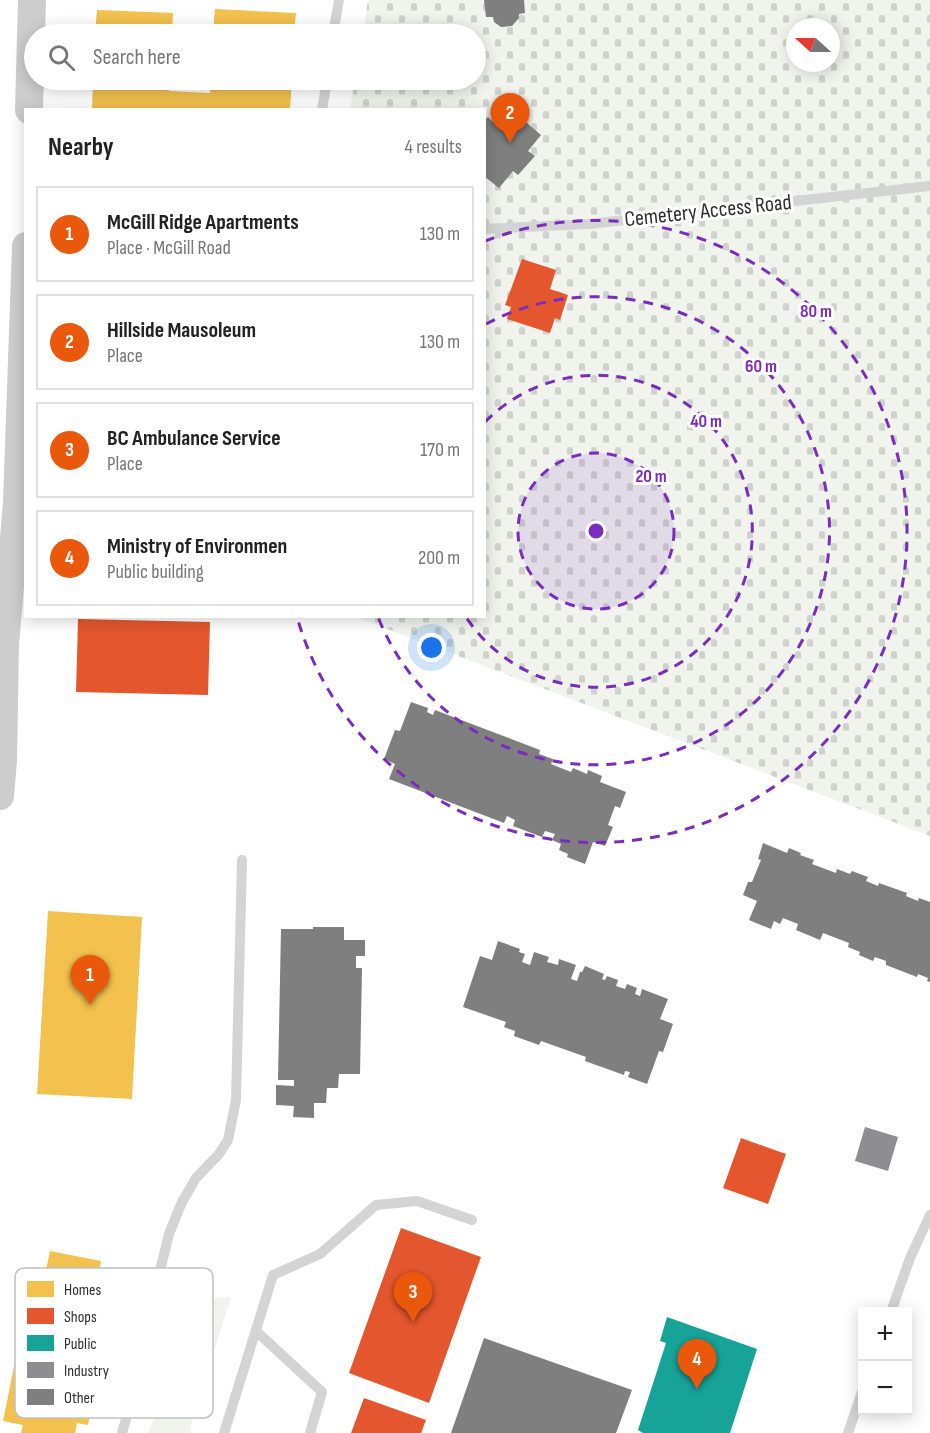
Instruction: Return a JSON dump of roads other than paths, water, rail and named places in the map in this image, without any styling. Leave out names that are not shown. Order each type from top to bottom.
[{"type":"main road","points":[[32,24],[33,0]]},
{"type":"main road","points":[[29,108],[30,90]]},
{"type":"main road","points":[[0,796],[3,760],[5,645],[17,502],[16,372],[24,271]]},
{"type":"lane","points":[[335,24],[339,0]]},
{"type":"lane","points":[[322,108],[325,90]]},
{"type":"lane","name":"Cemetery Access Road","points":[[486,229],[589,224],[930,186]]},
{"type":"lane","points":[[161,1268],[182,1202],[196,1178],[219,1154],[228,1140],[234,1120],[242,860]]},
{"type":"lane","points":[[224,1433],[273,1275],[320,1254],[375,1205],[417,1201],[472,1220]]},
{"type":"lane","points":[[892,1307],[910,1258],[930,1215]]},
{"type":"lane","points":[[256,1331],[322,1392],[310,1433]]},
{"type":"lane","points":[[848,1433],[858,1404]]},
{"type":"lane","points":[[122,1433],[126,1418]]},
{"type":"place","name":"Hillside Mausoleum","points":[[510,143]]},
{"type":"place","name":"McGill Ridge Apartments","points":[[90,1005]]},
{"type":"place","name":"BC Ambulance Service","points":[[413,1322]]},
{"type":"place","name":"Ministry of Environmen","points":[[697,1389]]}]
